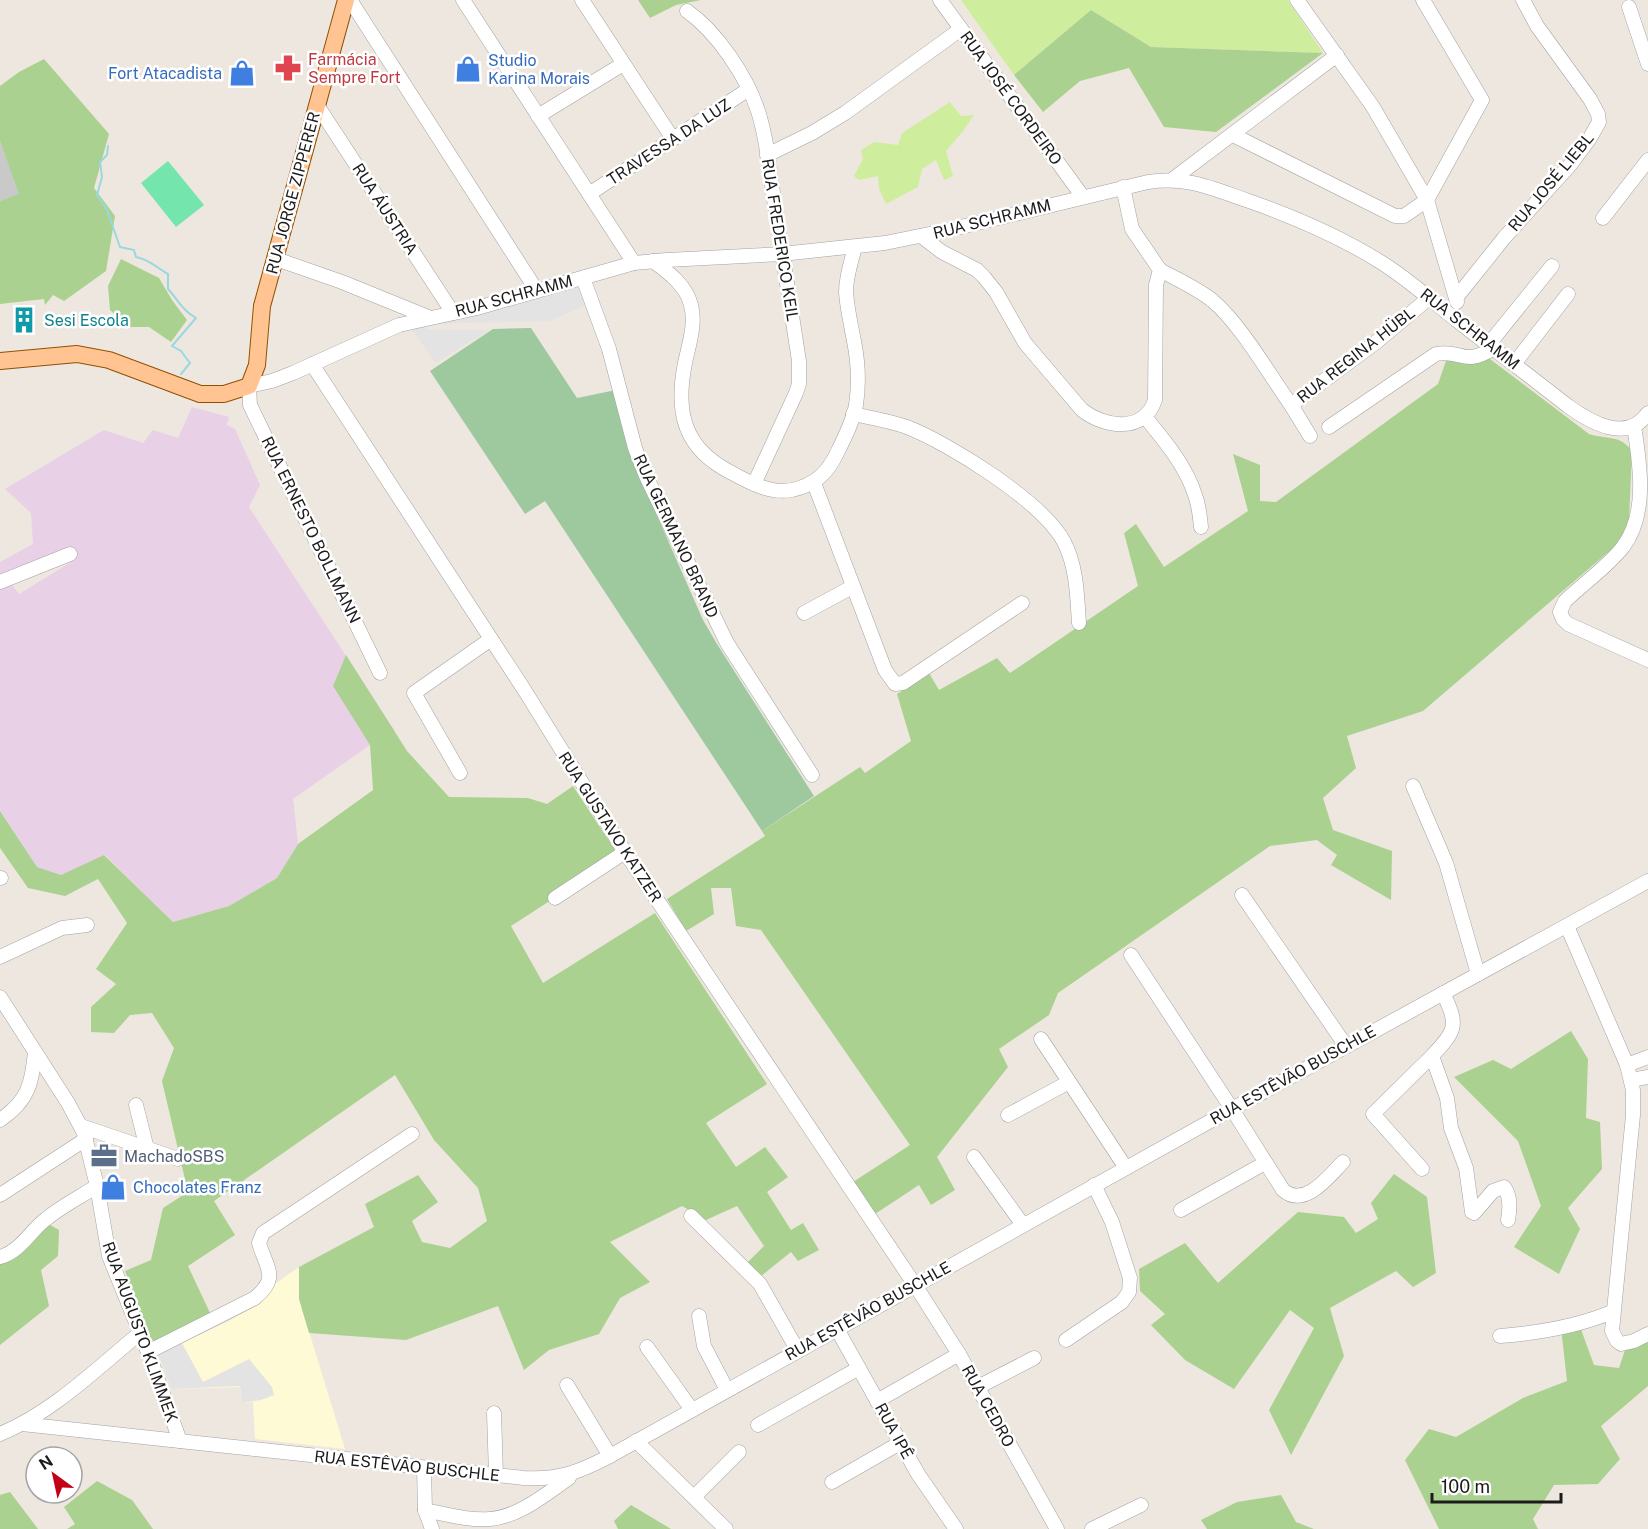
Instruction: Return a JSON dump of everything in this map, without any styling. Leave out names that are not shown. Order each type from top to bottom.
[{"type":"main road","name":"RUA JORGE ZIPPERER","points":[[249,386],[257,365],[262,306],[308,135],[348,0]]},
{"type":"main road","points":[[0,361],[77,354],[109,360],[200,394],[224,394],[249,386]]},
{"type":"street","points":[[348,0],[537,291]]},
{"type":"street","points":[[463,0],[634,263]]},
{"type":"street","points":[[582,0],[673,139]]},
{"type":"street","name":"RUA JOSÉ CORDEIRO","points":[[940,0],[1083,197]]},
{"type":"street","points":[[1297,0],[1373,107],[1427,200],[1456,298],[1459,322]]},
{"type":"street","points":[[1233,135],[1395,216],[1404,216],[1427,200],[1482,100],[1423,0]]},
{"type":"street","name":"RUA JOSÉ LIEBL","points":[[1456,298],[1504,238],[1570,165],[1599,122],[1598,114],[1590,99],[1538,26],[1523,0]]},
{"type":"street","points":[[1629,7],[1648,64]]},
{"type":"street","name":"RUA FREDERICO KEIL","points":[[687,11],[714,34],[749,89],[758,112],[767,155],[799,361],[799,384],[754,484]]},
{"type":"street","points":[[767,155],[812,133],[845,113],[961,28]]},
{"type":"street","points":[[1173,179],[1337,55]]},
{"type":"street","points":[[538,116],[623,64]]},
{"type":"street","name":"TRAVESSA DA LUZ","points":[[589,194],[749,89]]},
{"type":"street","name":"RUA ÁUSTRIA","points":[[317,105],[453,313]]},
{"type":"street","points":[[1603,218],[1648,160]]},
{"type":"street","name":"RUA SCHRAMM","points":[[249,386],[279,378],[384,330],[537,291],[634,263],[855,247],[921,236],[1124,187],[1173,179],[1211,188],[1318,228],[1377,260],[1573,410],[1594,423],[1613,429],[1634,426]]},
{"type":"street","points":[[921,236],[942,252],[977,270],[984,277],[996,292],[1025,343],[1082,410],[1105,423],[1124,424],[1145,417],[1153,406],[1156,392],[1156,285],[1160,270],[1132,229],[1124,187]]},
{"type":"street","points":[[653,261],[675,278],[691,303],[693,326],[683,376],[681,402],[688,435],[711,461],[754,484],[782,491],[814,483],[823,475],[835,458],[854,414],[857,373],[846,284],[855,247]]},
{"type":"street","points":[[276,259],[342,282],[428,317]]},
{"type":"street","points":[[1329,427],[1436,354],[1469,359],[1483,355],[1552,266]]},
{"type":"street","name":"RUA REGINA HÜBL","points":[[1160,270],[1204,294],[1221,309],[1291,405],[1375,343],[1429,298]]},
{"type":"street","name":"RUA GERMANO BRAND","points":[[583,278],[609,349],[635,448],[650,484],[727,643],[812,775]]},
{"type":"street","points":[[1514,364],[1568,294]]},
{"type":"street","name":"RUA GUSTAVO KATZER","points":[[312,364],[625,852],[915,1285]]},
{"type":"street","name":"RUA ERNESTO BOLLMANN","points":[[249,386],[250,405],[380,673]]},
{"type":"street","points":[[1291,405],[1310,436]]},
{"type":"street","points":[[1648,413],[1634,426],[1640,490],[1635,524],[1622,548],[1565,600],[1560,612],[1568,624],[1648,660]]},
{"type":"street","points":[[854,414],[906,427],[934,440],[999,480],[1038,511],[1058,532],[1070,554],[1080,623]]},
{"type":"street","points":[[1145,417],[1168,447],[1191,484],[1202,527]]},
{"type":"street","points":[[814,483],[852,587],[888,676],[894,684],[899,685],[1022,603]]},
{"type":"street","points":[[0,582],[70,554]]},
{"type":"street","points":[[804,613],[852,587]]},
{"type":"street","points":[[460,773],[414,693],[490,639]]},
{"type":"street","points":[[1413,786],[1446,863],[1478,974]]},
{"type":"street","points":[[555,898],[625,852]]},
{"type":"street","name":"RUA ESTÊVÃO BUSCHLE","points":[[22,1424],[496,1475],[548,1479],[576,1473],[1648,881]]},
{"type":"street","points":[[1242,895],[1346,1046]]},
{"type":"street","points":[[0,957],[62,928],[87,925]]},
{"type":"street","points":[[1567,926],[1627,1065],[1631,1080],[1633,1115],[1612,1312],[1612,1331],[1621,1344],[1648,1334]]},
{"type":"street","points":[[1131,954],[1283,1190],[1293,1196],[1308,1194],[1314,1191],[1343,1162]]},
{"type":"street","points":[[1422,1169],[1373,1114],[1448,1038],[1454,1025],[1452,1011],[1443,993]]},
{"type":"street","name":"RUA AUGUSTO KLIMMEK","points":[[0,997],[83,1132],[97,1186],[109,1256],[148,1352],[180,1441]]},
{"type":"street","points":[[1041,1039],[1126,1168]]},
{"type":"street","points":[[0,1120],[18,1106],[24,1098],[31,1080],[35,1052]]},
{"type":"street","points":[[1432,1056],[1448,1098],[1451,1128],[1466,1168],[1472,1213],[1493,1191],[1504,1187],[1508,1192],[1510,1205],[1508,1220]]},
{"type":"street","points":[[1627,1065],[1648,1057]]},
{"type":"street","points":[[1631,1080],[1648,1077]]},
{"type":"street","points":[[1008,1115],[1070,1082]]},
{"type":"street","points":[[136,1105],[147,1149]]},
{"type":"street","points":[[0,1195],[83,1132],[178,1159]]},
{"type":"street","points":[[148,1352],[255,1298],[268,1285],[270,1278],[259,1243],[263,1233],[412,1134]]},
{"type":"street","points":[[974,1157],[1023,1225]]},
{"type":"street","points":[[1181,1210],[1265,1163]]},
{"type":"street","points":[[1066,1340],[1122,1302],[1131,1286],[1119,1240],[1094,1185]]},
{"type":"street","points":[[0,1257],[17,1248],[44,1220],[97,1186]]},
{"type":"street","points":[[691,1216],[760,1284],[798,1351]]},
{"type":"street","name":"RUA CEDRO","points":[[915,1285],[959,1354],[1057,1529]]},
{"type":"street","points":[[1500,1336],[1561,1328],[1612,1312]]},
{"type":"street","points":[[699,1316],[704,1346],[727,1390]]},
{"type":"street","name":"RUA IPÊ","points":[[837,1329],[900,1443],[928,1490],[956,1529]]},
{"type":"street","points":[[0,1434],[22,1424],[49,1407],[140,1333]]},
{"type":"street","points":[[647,1347],[692,1410]]},
{"type":"street","points":[[877,1401],[959,1354]]},
{"type":"street","points":[[978,1387],[1034,1358]]},
{"type":"street","points":[[758,1425],[859,1368]]},
{"type":"street","points":[[567,1385],[610,1456]]},
{"type":"street","points":[[49,1407],[49,1414],[57,1428]]},
{"type":"street","points":[[494,1413],[496,1475]]},
{"type":"street","points":[[636,1441],[726,1529]]},
{"type":"street","points":[[832,1482],[900,1443]]},
{"type":"street","points":[[694,1497],[739,1452]]},
{"type":"street","points":[[424,1468],[425,1510],[432,1529]]},
{"type":"street","points":[[425,1510],[478,1519],[496,1518],[531,1503],[576,1473]]},
{"type":"street","points":[[1092,1529],[1141,1505]]},
{"type":"shaded area","points":[[0,141],[20,195],[0,201]]},
{"type":"shaded area","points":[[580,287],[586,305],[550,321],[426,324]]},
{"type":"shaded area","points":[[422,326],[429,330],[489,330],[436,363],[412,330]]},
{"type":"shaded area","points":[[192,407],[229,417],[227,425],[235,429],[260,485],[249,507],[395,731],[370,745],[293,799],[298,844],[277,878],[229,906],[173,922],[105,855],[61,875],[37,867],[0,811],[0,584],[8,579],[19,594],[76,559],[70,547],[0,575],[0,562],[33,544],[31,513],[5,489],[104,430],[143,443],[153,430],[178,438]]},
{"type":"shaded area","points":[[299,1267],[299,1299],[345,1449],[255,1439],[253,1402],[242,1403],[240,1387],[171,1389],[158,1354],[229,1321],[255,1306],[275,1284]]},
{"type":"shaded area","points":[[182,1343],[203,1382],[249,1359],[272,1387],[274,1395],[242,1403],[240,1386],[171,1389],[158,1354]]},
{"type":"green space","points":[[638,0],[701,0],[676,5],[650,18]]},
{"type":"green space","points":[[961,0],[1288,0],[1323,53],[1151,47],[1091,10],[1014,75]]},
{"type":"green space","points":[[1091,10],[1151,47],[1323,53],[1216,132],[1164,127],[1129,68],[1080,81],[1043,112],[1014,75]]},
{"type":"green space","points":[[44,59],[109,134],[94,188],[115,216],[106,271],[64,301],[53,295],[45,305],[44,299],[0,304],[0,201],[19,194],[0,141],[0,86],[19,72]]},
{"type":"green space","points":[[950,102],[961,116],[974,115],[946,151],[953,176],[944,180],[936,160],[922,169],[918,187],[886,204],[879,189],[878,176],[859,180],[854,176],[863,159],[861,150],[874,142],[898,145],[902,133]]},
{"type":"green space","points":[[168,161],[204,205],[176,227],[141,183]]},
{"type":"green space","points":[[121,259],[159,278],[187,320],[171,342],[149,327],[129,327],[110,310],[108,286]]},
{"type":"green space","points":[[531,328],[577,398],[616,390],[633,461],[703,620],[814,796],[762,831],[545,501],[525,514],[430,371],[493,329]]},
{"type":"green space","points":[[1486,356],[1589,434],[1618,440],[1632,451],[1629,520],[1613,548],[1423,711],[1347,736],[1356,768],[1323,798],[1333,830],[1392,851],[1391,900],[1331,865],[1337,855],[1317,840],[1270,846],[1058,993],[1049,1015],[999,1049],[1008,1067],[937,1157],[955,1190],[931,1205],[919,1185],[875,1214],[853,1182],[910,1145],[761,930],[736,926],[731,888],[711,888],[714,914],[686,931],[667,899],[765,836],[762,831],[860,767],[865,773],[911,741],[897,694],[929,673],[939,690],[997,658],[1010,673],[1138,586],[1124,533],[1136,524],[1164,567],[1248,511],[1233,454],[1260,465],[1260,501],[1276,502],[1438,384],[1447,358]]},
{"type":"green space","points":[[346,655],[407,751],[449,797],[528,798],[547,804],[573,786],[619,856],[511,926],[543,983],[655,913],[767,1084],[706,1123],[736,1167],[765,1147],[788,1177],[767,1192],[791,1230],[803,1223],[819,1250],[798,1261],[791,1252],[761,1276],[748,1269],[748,1262],[764,1246],[737,1206],[706,1220],[682,1206],[610,1242],[650,1282],[620,1298],[599,1334],[549,1350],[524,1370],[498,1306],[406,1340],[309,1333],[299,1299],[299,1267],[374,1227],[365,1204],[418,1175],[438,1202],[412,1221],[422,1242],[450,1248],[487,1221],[478,1188],[434,1140],[395,1075],[214,1201],[235,1235],[188,1266],[210,1313],[157,1340],[153,1341],[150,1338],[125,1271],[151,1260],[163,1208],[188,1192],[162,1081],[174,1048],[152,1013],[130,1015],[114,1033],[91,1032],[91,1007],[116,984],[96,969],[127,923],[98,879],[65,896],[28,888],[0,848],[0,811],[37,867],[61,875],[104,855],[173,922],[229,906],[277,878],[298,844],[373,790],[370,745],[333,686]]},
{"type":"green space","points":[[1571,1031],[1588,1059],[1586,1118],[1600,1122],[1602,1169],[1568,1208],[1580,1229],[1559,1274],[1514,1247],[1541,1206],[1518,1141],[1454,1077],[1493,1060],[1511,1069]]},
{"type":"green space","points":[[1394,1174],[1427,1197],[1436,1273],[1413,1287],[1396,1271],[1330,1308],[1344,1356],[1291,1455],[1269,1410],[1314,1328],[1290,1310],[1234,1389],[1185,1360],[1151,1325],[1165,1314],[1140,1291],[1139,1269],[1185,1243],[1218,1283],[1298,1212],[1344,1217],[1356,1233],[1378,1219],[1371,1203]]},
{"type":"green space","points":[[45,1222],[59,1230],[58,1256],[41,1270],[49,1306],[0,1345],[0,1260]]},
{"type":"green space","points":[[1579,1324],[1594,1365],[1619,1368],[1627,1344],[1637,1339],[1648,1343],[1648,1386],[1601,1426],[1620,1459],[1598,1484],[1554,1485],[1533,1519],[1538,1529],[1439,1529],[1405,1460],[1429,1429],[1456,1437],[1523,1398],[1567,1381],[1561,1328]]},
{"type":"green space","points":[[97,1481],[132,1500],[153,1529],[67,1529],[75,1524],[64,1507],[84,1505],[84,1491]]},
{"type":"green space","points":[[10,1492],[38,1529],[0,1529],[0,1495]]},
{"type":"green space","points":[[1281,1495],[1296,1522],[1314,1529],[1207,1529],[1201,1520],[1237,1502]]},
{"type":"green space","points":[[631,1505],[671,1529],[618,1529],[614,1521]]},
{"type":"waterway","points":[[108,146],[107,155],[100,162],[102,177],[97,195],[107,210],[120,247],[134,250],[136,257],[168,274],[168,289],[196,318],[172,346],[181,351],[190,363],[181,374]]},
{"type":"place","name":"Farmácia Sempre Fort","points":[[288,68]]},
{"type":"place","name":"Studio Karina Morais","points":[[468,69]]},
{"type":"place","name":"Fort Atacadista","points":[[242,73]]},
{"type":"place","name":"Sesi Escola","points":[[24,320]]},
{"type":"place","name":"MachadoSBS","points":[[104,1156]]},
{"type":"place","name":"Chocolates Franz","points":[[113,1187]]}]
